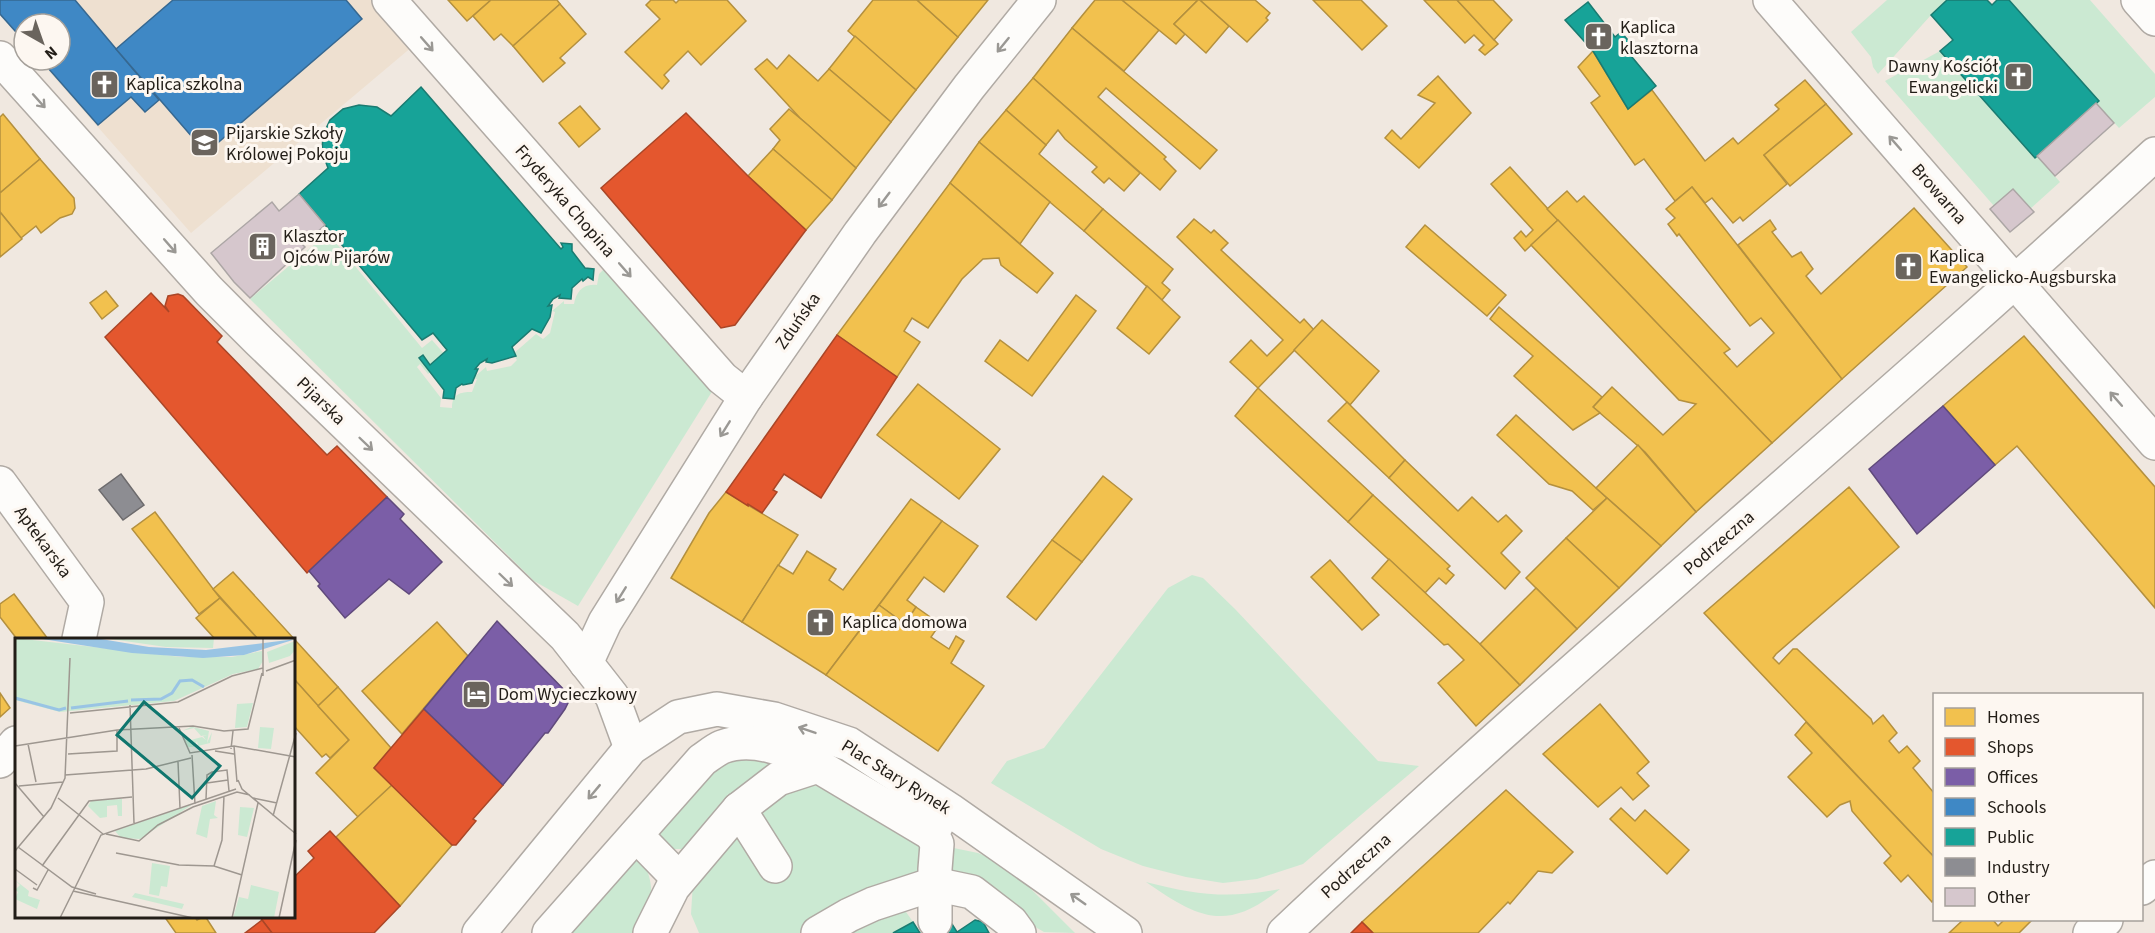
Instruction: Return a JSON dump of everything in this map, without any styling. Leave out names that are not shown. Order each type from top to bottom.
[{"type":"street","name":"Fryderyka Chopina","points":[[389,0],[722,378],[746,396]]},
{"type":"street","name":"Zduńska","points":[[586,663],[604,622],[746,396],[860,233],[969,87],[1039,0]]},
{"type":"street","name":"Browarna","points":[[1770,0],[2155,443]]},
{"type":"street","points":[[2138,0],[2155,19]]},
{"type":"street","name":"Pijarska","points":[[0,58],[209,291],[565,636],[612,696],[631,748]]},
{"type":"street","name":"Podrzeczna","points":[[1284,933],[1502,734],[2015,283],[2155,154]]},
{"type":"street","name":"Aptekarska","points":[[0,483],[87,602],[79,638]]},
{"type":"street","name":"Plac Stary Rynek","points":[[479,933],[631,748],[678,717],[717,709],[774,719],[849,744],[939,821],[1125,933]]},
{"type":"street","points":[[549,933],[702,760],[721,748],[738,743],[759,744],[789,751],[939,821],[934,884],[935,921]]},
{"type":"street","points":[[0,761],[15,744]]},
{"type":"street","points":[[663,927],[673,886],[740,809],[778,779],[818,766]]},
{"type":"street","points":[[740,809],[775,866]]},
{"type":"street","points":[[636,835],[679,879]]},
{"type":"street","points":[[2143,887],[2155,877]]},
{"type":"street","points":[[818,933],[873,904],[934,884],[972,892],[1011,922],[1019,933]]},
{"type":"street","points":[[2090,933],[2105,921]]},
{"type":"shaded area","name":"Pijarskie Szkoły Królowej Pokoju","points":[[0,0],[373,0],[413,46],[191,233],[50,72],[72,72],[72,12],[12,12],[12,28],[0,15]]},
{"type":"green space","points":[[1887,0],[1947,0],[1878,74],[1873,67],[1871,57],[1851,32]]},
{"type":"green space","points":[[2009,0],[2090,0],[2155,74],[2155,97],[2119,128],[2096,103],[2099,101]]},
{"type":"green space","points":[[1940,51],[2035,158],[2037,156],[2060,182],[2030,209],[2013,189],[1994,206],[1885,81]]},
{"type":"green space","points":[[328,233],[422,348],[432,340],[447,357],[428,374],[420,364],[417,367],[441,398],[440,407],[452,408],[453,400],[457,395],[472,392],[477,379],[473,378],[486,367],[487,371],[511,366],[517,360],[513,354],[536,334],[543,339],[550,333],[555,312],[552,311],[564,301],[564,304],[574,304],[581,289],[588,285],[597,285],[599,274],[609,264],[713,390],[578,606],[534,581],[250,299]]},
{"type":"green space","points":[[1192,575],[1203,578],[1235,609],[1378,761],[1419,766],[1303,864],[1257,879],[1223,883],[1186,877],[1143,866],[1101,849],[991,783],[1007,761],[1044,748],[1168,588]]},
{"type":"green space","points":[[713,759],[782,759],[686,849],[666,849],[646,834]]},
{"type":"green space","points":[[794,785],[813,785],[838,794],[917,845],[925,842],[928,868],[804,933],[699,933],[691,914],[693,882],[754,813]]},
{"type":"green space","points":[[635,846],[648,873],[651,896],[647,911],[634,933],[557,933]]},
{"type":"green space","points":[[944,846],[978,853],[1007,865],[1075,933],[1044,932],[946,876]]},
{"type":"green space","points":[[1146,882],[1197,893],[1229,895],[1280,889],[1244,912],[1228,916],[1197,912]]},
{"type":"green space","points":[[904,909],[913,922],[893,933],[834,933]]},
{"type":"building: Homes","points":[[448,0],[491,0],[467,21]]},
{"type":"building: Homes","points":[[491,0],[557,0],[560,4],[513,46],[501,34],[494,40],[473,16]]},
{"type":"building: Homes","points":[[651,0],[673,0],[676,3],[679,0],[727,0],[746,21],[701,65],[688,51],[664,75],[669,81],[662,89],[625,52],[660,19],[646,5]]},
{"type":"building: Homes","points":[[873,0],[917,0],[958,37],[916,90],[848,31]]},
{"type":"building: Homes","points":[[917,0],[988,0],[958,37]]},
{"type":"building: Homes","points":[[1095,0],[1122,0],[1159,30],[1124,71],[1072,28]]},
{"type":"building: Homes","points":[[1122,0],[1197,1],[1174,24],[1185,34],[1176,44]]},
{"type":"building: Homes","points":[[1200,0],[1229,26],[1206,53],[1174,24]]},
{"type":"building: Homes","points":[[1200,0],[1255,0],[1270,13],[1266,18],[1268,20],[1247,42]]},
{"type":"building: Homes","points":[[1313,0],[1361,0],[1387,26],[1362,50]]},
{"type":"building: Homes","points":[[1424,0],[1457,0],[1498,44],[1485,55],[1479,50],[1484,45],[1474,35],[1465,43]]},
{"type":"building: Homes","points":[[1457,0],[1493,0],[1512,20],[1494,40]]},
{"type":"building: Homes","points":[[560,4],[586,34],[560,58],[565,63],[543,82],[513,46]]},
{"type":"building: Homes","points":[[1072,28],[1217,150],[1200,169],[1106,88],[1098,97],[1166,157],[1164,159],[1176,171],[1160,190],[1033,78]]},
{"type":"building: Homes","points":[[855,36],[916,90],[891,122],[829,69]]},
{"type":"building: Homes","points":[[1593,51],[1628,109],[1652,90],[1705,161],[1733,138],[1738,144],[1779,109],[1775,105],[1805,80],[1826,104],[1764,155],[1787,184],[1743,221],[1740,217],[1733,223],[1712,198],[1705,203],[1692,187],[1675,201],[1644,159],[1635,165],[1591,103],[1600,96],[1578,67]]},
{"type":"building: Homes","points":[[789,55],[818,81],[829,69],[891,122],[856,168],[800,118],[755,69],[767,59],[777,69]]},
{"type":"building: Homes","points":[[1438,76],[1471,113],[1419,168],[1385,138],[1392,130],[1401,139],[1435,103],[1418,95]]},
{"type":"building: Homes","points":[[1033,78],[1140,173],[1124,191],[1109,178],[1104,183],[1092,172],[1097,167],[1058,130],[1046,145],[1006,110]]},
{"type":"building: Homes","points":[[1826,104],[1852,134],[1790,186],[1764,155]]},
{"type":"building: Homes","points":[[580,106],[600,129],[579,147],[559,123]]},
{"type":"building: Homes","points":[[789,109],[856,168],[832,200],[773,149],[780,140],[770,129]]},
{"type":"building: Homes","points":[[1006,110],[1046,145],[1039,154],[1103,209],[1084,231],[979,142]]},
{"type":"building: Homes","points":[[3,114],[40,159],[0,193],[0,117]]},
{"type":"building: Homes","points":[[979,142],[1050,202],[1020,244],[950,183]]},
{"type":"building: Homes","points":[[773,149],[832,200],[806,230],[748,176]]},
{"type":"building: Homes","points":[[40,159],[74,198],[75,208],[72,214],[60,218],[41,233],[36,226],[21,238],[0,212],[0,193]]},
{"type":"building: Homes","points":[[1510,167],[1558,220],[1525,251],[1514,238],[1521,231],[1526,237],[1533,230],[1491,184]]},
{"type":"building: Homes","points":[[950,183],[1053,273],[1037,293],[1001,265],[999,258],[983,259],[962,279],[928,328],[912,318],[904,331],[920,342],[897,377],[837,335]]},
{"type":"building: Homes","points":[[1692,187],[1842,379],[1772,443],[1547,209],[1567,191],[1577,202],[1584,196],[1730,349],[1724,353],[1737,367],[1774,333],[1761,318],[1750,326],[1679,234],[1677,236],[1668,224],[1675,218],[1666,209]]},
{"type":"building: Homes","points":[[1914,208],[1967,267],[1842,379],[1738,245],[1770,220],[1776,229],[1772,232],[1792,257],[1801,252],[1813,269],[1806,276],[1821,294]]},
{"type":"building: Homes","points":[[1103,209],[1173,269],[1162,283],[1170,290],[1162,300],[1084,231]]},
{"type":"building: Homes","points":[[0,212],[22,239],[0,257]]},
{"type":"building: Homes","points":[[1194,219],[1211,233],[1214,230],[1228,243],[1221,250],[1300,323],[1304,319],[1314,330],[1258,388],[1230,362],[1251,340],[1267,356],[1283,340],[1177,237]]},
{"type":"building: Homes","points":[[1558,220],[1772,443],[1696,512],[1645,452],[1593,407],[1612,387],[1663,435],[1696,404],[1679,400],[1531,245]]},
{"type":"building: Homes","points":[[1425,225],[1506,295],[1487,316],[1406,247]]},
{"type":"building: Homes","points":[[1147,286],[1180,317],[1149,354],[1117,328]]},
{"type":"building: Homes","points":[[106,291],[118,306],[102,319],[90,303]]},
{"type":"building: Homes","points":[[1076,295],[1096,311],[1032,396],[985,361],[1000,340],[1028,361]]},
{"type":"building: Homes","points":[[1499,307],[1602,397],[1593,407],[1600,413],[1573,430],[1514,376],[1533,356],[1490,319]]},
{"type":"building: Homes","points":[[1322,320],[1379,371],[1350,405],[1294,350]]},
{"type":"building: Homes","points":[[2024,336],[2155,487],[2155,608],[2017,446],[1995,465],[1943,406]]},
{"type":"building: Homes","points":[[918,384],[1000,449],[959,499],[877,435]]},
{"type":"building: Homes","points":[[1258,388],[1373,495],[1348,522],[1235,416]]},
{"type":"building: Homes","points":[[1347,402],[1405,460],[1389,478],[1328,421]]},
{"type":"building: Homes","points":[[1516,415],[1607,498],[1593,510],[1572,491],[1549,484],[1497,435]]},
{"type":"building: Homes","points":[[1638,445],[1696,512],[1661,546],[1596,488]]},
{"type":"building: Homes","points":[[1405,460],[1458,511],[1472,497],[1498,522],[1506,515],[1522,531],[1501,553],[1520,572],[1505,589],[1389,478]]},
{"type":"building: Homes","points":[[1103,476],[1132,499],[1082,562],[1052,540]]},
{"type":"building: Homes","points":[[1849,487],[1899,547],[1773,658],[1779,664],[1793,649],[1797,649],[1871,719],[1873,724],[1883,715],[1897,733],[1889,741],[1899,753],[1907,746],[1920,761],[1913,768],[1933,792],[1933,856],[1704,613]]},
{"type":"building: Homes","points":[[726,492],[798,535],[742,622],[671,578],[709,513]]},
{"type":"building: Homes","points":[[1373,495],[1450,566],[1447,569],[1454,575],[1446,584],[1439,578],[1425,593],[1348,522]]},
{"type":"building: Homes","points":[[1607,498],[1661,546],[1619,588],[1566,538]]},
{"type":"building: Homes","points":[[911,499],[942,521],[826,675],[742,622],[778,565],[793,574],[807,551],[836,569],[829,580],[843,590]]},
{"type":"building: Homes","points":[[155,512],[220,598],[199,614],[132,529]]},
{"type":"building: Homes","points":[[942,521],[978,546],[944,592],[924,577],[907,600],[916,607],[905,624],[879,605]]},
{"type":"building: Homes","points":[[1566,538],[1619,588],[1577,629],[1526,578]]},
{"type":"building: Homes","points":[[1052,540],[1082,562],[1036,620],[1007,597]]},
{"type":"building: Homes","points":[[1389,559],[1480,644],[1520,685],[1476,726],[1438,683],[1464,660],[1448,644],[1444,645],[1372,578]]},
{"type":"building: Homes","points":[[1330,560],[1379,615],[1362,630],[1311,577]]},
{"type":"building: Homes","points":[[233,572],[293,638],[257,638],[213,589]]},
{"type":"building: Homes","points":[[1536,588],[1577,629],[1520,685],[1480,644]]},
{"type":"building: Homes","points":[[14,594],[47,638],[16,638],[0,617],[0,604]]},
{"type":"building: Homes","points":[[220,598],[257,638],[214,638],[196,618]]},
{"type":"building: Homes","points":[[879,605],[905,624],[916,607],[940,624],[931,637],[949,649],[956,636],[964,641],[951,663],[984,686],[938,751],[826,675]]},
{"type":"building: Homes","points":[[437,622],[468,656],[402,734],[362,691]]},
{"type":"building: Homes","points":[[296,641],[338,687],[318,706],[296,681]]},
{"type":"building: Homes","points":[[296,681],[349,740],[330,758],[326,754],[322,757],[296,728]]},
{"type":"building: Homes","points":[[338,687],[391,748],[374,768],[392,785],[358,817],[316,773],[349,740],[318,706]]},
{"type":"building: Homes","points":[[0,693],[10,708],[0,717]]},
{"type":"building: Homes","points":[[1600,704],[1649,762],[1637,773],[1649,786],[1633,800],[1621,787],[1598,807],[1543,754]]},
{"type":"building: Homes","points":[[1806,722],[1933,856],[1932,902],[1908,875],[1901,882],[1884,863],[1891,856],[1852,811],[1850,801],[1840,805],[1827,817],[1788,777],[1812,753],[1795,735]]},
{"type":"building: Homes","points":[[392,785],[452,845],[400,906],[336,837]]},
{"type":"building: Homes","points":[[1506,790],[1573,852],[1552,873],[1538,871],[1510,904],[1508,902],[1478,933],[1373,933],[1362,922]]},
{"type":"building: Homes","points":[[1621,808],[1635,821],[1645,810],[1689,850],[1667,874],[1610,819]]},
{"type":"building: Homes","points":[[165,918],[196,918],[197,920],[206,918],[216,933],[176,933]]},
{"type":"building: Homes","points":[[1962,921],[1994,921],[1998,926],[2003,921],[2031,921],[2019,933],[1949,933]]},
{"type":"building: Shops","points":[[686,113],[748,176],[806,230],[735,325],[721,328],[601,188]]},
{"type":"building: Shops","points":[[151,293],[169,312],[165,306],[168,296],[178,294],[183,296],[222,336],[217,342],[327,455],[337,446],[387,497],[307,573],[105,337]]},
{"type":"building: Shops","points":[[837,335],[897,377],[821,498],[784,474],[773,490],[777,492],[762,513],[726,492]]},
{"type":"building: Shops","points":[[424,709],[503,785],[473,819],[476,821],[456,845],[452,845],[374,768]]},
{"type":"building: Shops","points":[[330,831],[400,906],[374,933],[272,933],[261,918],[296,918],[296,875],[314,858],[308,851]]},
{"type":"building: Shops","points":[[262,920],[272,933],[245,933]]},
{"type":"building: Shops","points":[[1362,922],[1373,933],[1351,933]]},
{"type":"building: Offices","points":[[1943,406],[1995,465],[1917,534],[1869,469]]},
{"type":"building: Offices","points":[[387,497],[404,514],[400,519],[442,562],[409,594],[389,579],[345,618],[318,586],[320,584],[309,571]]},
{"type":"building: Offices","points":[[497,621],[571,697],[548,733],[545,733],[503,785],[424,709]]},
{"type":"building: Schools","points":[[0,0],[75,0],[159,100],[145,112],[131,97],[98,125],[52,72],[72,72],[72,12],[12,12],[12,28],[0,14]]},
{"type":"building: Schools","points":[[173,0],[346,0],[362,19],[206,153],[116,49]]},
{"type":"building: Public","name":"Dawny Kościół Ewangelicki","points":[[1947,0],[1987,0],[1992,5],[1997,0],[2009,0],[2099,101],[2035,158],[1940,51],[1953,40],[1931,15]]},
{"type":"building: Public","points":[[1588,2],[1615,37],[1621,32],[1633,46],[1627,51],[1656,86],[1628,109],[1593,51],[1565,20]]},
{"type":"building: Public","points":[[421,87],[561,249],[563,247],[561,243],[572,244],[572,251],[585,268],[594,269],[593,280],[588,277],[583,281],[582,279],[572,288],[571,299],[559,298],[560,295],[553,299],[548,306],[552,305],[550,317],[541,333],[532,329],[512,347],[516,356],[492,363],[486,362],[487,359],[480,363],[475,369],[478,369],[472,383],[462,384],[456,388],[454,399],[443,398],[444,390],[419,358],[423,355],[430,365],[447,350],[433,333],[422,340],[299,194],[328,168],[322,152],[323,135],[330,120],[343,109],[359,105],[377,107],[391,116]]},
{"type":"building: Public","points":[[975,920],[983,922],[989,933],[936,933],[952,924],[957,932]]},
{"type":"building: Public","points":[[913,922],[920,933],[893,933]]},
{"type":"building: Industry","points":[[121,474],[144,505],[123,520],[99,490]]},
{"type":"building: Other","points":[[2096,103],[2114,123],[2055,176],[2037,156]]},
{"type":"building: Other","points":[[2013,189],[2034,212],[2010,232],[1990,209]]},
{"type":"building: Other","name":"Klasztor Ojców Pijarów","points":[[299,194],[325,225],[303,245],[305,247],[250,298],[211,253],[272,202],[279,211]]},
{"type":"place","name":"Kaplica klasztorna","points":[[1599,37]]},
{"type":"place","name":"Dawny Kościół Ewangelicki","points":[[2019,76]]},
{"type":"place","name":"Kaplica szkolna","points":[[105,84]]},
{"type":"place","name":"Pijarskie Szkoły Królowej Pokoju","points":[[205,143]]},
{"type":"place","name":"Klasztor Ojców Pijarów","points":[[262,246]]},
{"type":"place","name":"Kaplica Ewangelicko-Augsburska","points":[[1908,266]]},
{"type":"place","name":"Kaplica domowa","points":[[821,622]]},
{"type":"place","name":"Dom Wycieczkowy","points":[[477,694]]}]
